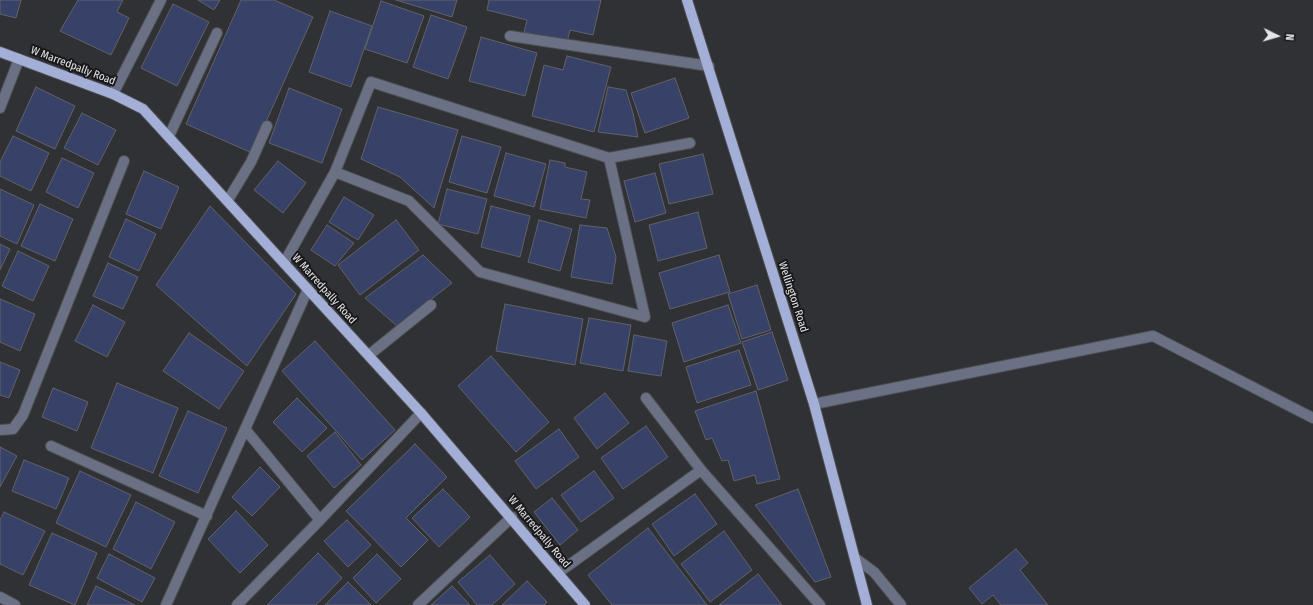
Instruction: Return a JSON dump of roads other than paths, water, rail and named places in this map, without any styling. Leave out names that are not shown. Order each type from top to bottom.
[{"type":"main road","name":"Wellington Road","points":[[687,0],[814,404],[867,605]]},
{"type":"main road","name":"W Marredpally Road","points":[[0,52],[113,94],[143,109],[228,200],[421,413],[512,517],[584,605]]},
{"type":"street","points":[[113,94],[161,0]]},
{"type":"street","points":[[169,136],[217,33]]},
{"type":"street","points":[[510,36],[708,66]]},
{"type":"street","points":[[0,108],[19,59]]},
{"type":"street","points":[[284,263],[335,172],[371,82],[609,158],[690,143]]},
{"type":"street","points":[[228,200],[251,162],[267,126]]},
{"type":"street","points":[[335,172],[409,201],[480,272],[645,317],[609,158]]},
{"type":"street","points":[[0,430],[13,429],[23,415],[124,162]]},
{"type":"street","points":[[166,605],[308,289]]},
{"type":"street","points":[[369,355],[431,306]]},
{"type":"street","points":[[814,404],[1153,336],[1313,418]]},
{"type":"street","points":[[646,398],[702,470],[820,605]]},
{"type":"street","points":[[237,605],[421,413]]},
{"type":"street","points":[[245,429],[320,520]]},
{"type":"street","points":[[51,446],[207,516]]},
{"type":"street","points":[[558,573],[702,470]]},
{"type":"street","points":[[418,605],[512,517]]},
{"type":"street","points":[[855,558],[874,572],[901,605]]},
{"type":"street","points":[[0,597],[15,605]]}]
